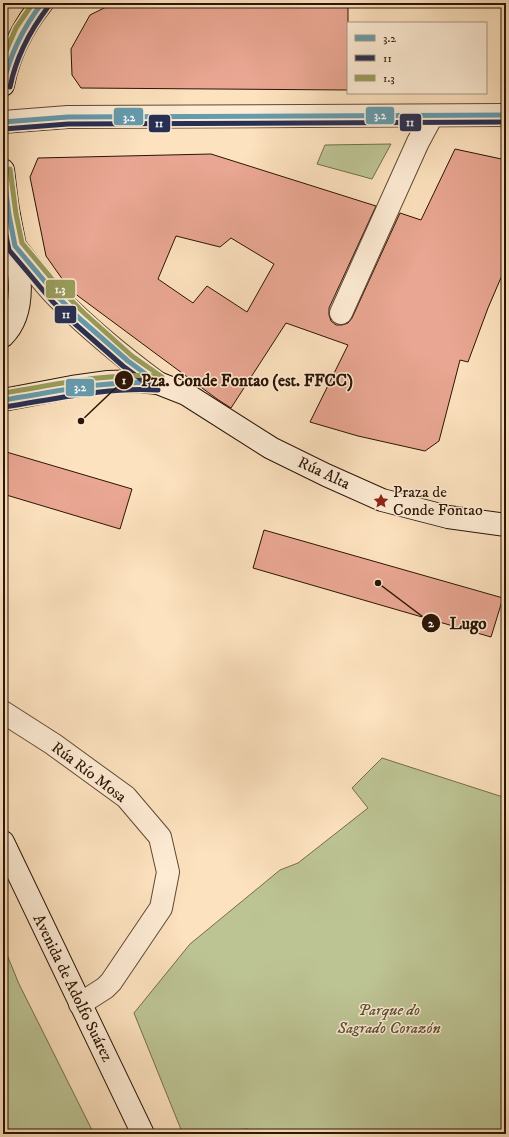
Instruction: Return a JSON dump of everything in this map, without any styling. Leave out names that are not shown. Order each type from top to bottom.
[{"type":"street","points":[[3,85],[14,44],[24,27],[42,3]]},
{"type":"street","points":[[3,122],[68,117],[506,115]]},
{"type":"street","points":[[341,313],[418,142],[432,116]]},
{"type":"street","points":[[3,170],[20,284],[19,304],[10,329],[3,336]]},
{"type":"street","points":[[15,246],[57,296],[78,318],[122,356],[158,383]]},
{"type":"street","points":[[3,400],[108,382],[138,381],[158,383]]},
{"type":"street","name":"Rúa Alta","points":[[158,383],[186,394],[271,448],[382,500],[448,516],[506,525]]},
{"type":"street","name":"Rúa Río Mosa","points":[[3,712],[53,744],[126,797],[160,837],[168,872],[161,908],[112,982],[80,1004]]},
{"type":"street","name":"Avenida de Adolfo Suárez","points":[[3,842],[143,1134]]},
{"type":"green space","points":[[391,144],[372,179],[317,164],[325,145]]},
{"type":"green space","name":"Parque do Sagrado Corazón","points":[[382,758],[506,798],[506,1134],[254,1134],[248,1129],[182,1132],[134,1013],[190,944],[280,870],[298,863],[368,808],[352,788]]},
{"type":"green space","points":[[3,945],[19,984],[94,1134],[3,1134]]},
{"type":"building","points":[[114,3],[348,3],[347,90],[81,88],[72,75],[71,49],[90,15]]},
{"type":"building","points":[[455,149],[506,160],[506,266],[488,308],[468,362],[460,360],[439,441],[425,451],[358,436],[310,422],[348,345],[286,323],[231,408],[217,399],[70,290],[46,256],[30,177],[38,158],[211,154],[376,206],[329,308],[331,321],[336,325],[348,323],[352,318],[400,213],[421,220]],"holes":[[[176,236],[220,247],[231,238],[274,264],[247,312],[207,286],[193,303],[158,279]]]},
{"type":"building","points":[[3,451],[132,489],[120,529],[3,494]]},
{"type":"building","points":[[264,530],[503,598],[491,637],[253,568]]},
{"type":"transit line","name":"1.3","points":[[3,58],[16,28],[33,3]]},
{"type":"transit line","name":"3.2","points":[[3,85],[13,52],[23,32],[42,3]]},
{"type":"transit line","name":"11","points":[[10,87],[16,65],[24,45],[48,7]]},
{"type":"transit line","name":"3.2","points":[[3,122],[68,117],[506,115]]},
{"type":"transit line","name":"11","points":[[4,129],[68,124],[506,122]]},
{"type":"transit line","name":"1.3","points":[[10,169],[16,214],[22,243],[62,291],[84,313],[132,356],[162,377]]},
{"type":"transit line","name":"3.2","points":[[3,170],[15,246],[57,296],[79,318],[128,361],[158,383]]},
{"type":"transit line","name":"11","points":[[3,221],[9,250],[52,301],[74,323],[123,366],[154,389]]},
{"type":"transit line","name":"1.3","points":[[3,393],[99,378],[118,376],[158,376]]},
{"type":"transit line","name":"3.2","points":[[3,400],[99,385],[118,383],[158,383]]},
{"type":"transit line","name":"11","points":[[4,407],[100,392],[119,390],[158,390]]},
{"type":"place","name":"Pza. Conde Fontao (est. FFCC)","points":[[81,421]]},
{"type":"place","name":"Praza de Conde Fontao","points":[[381,501]]},
{"type":"place","name":"Lugo","points":[[378,583]]}]
